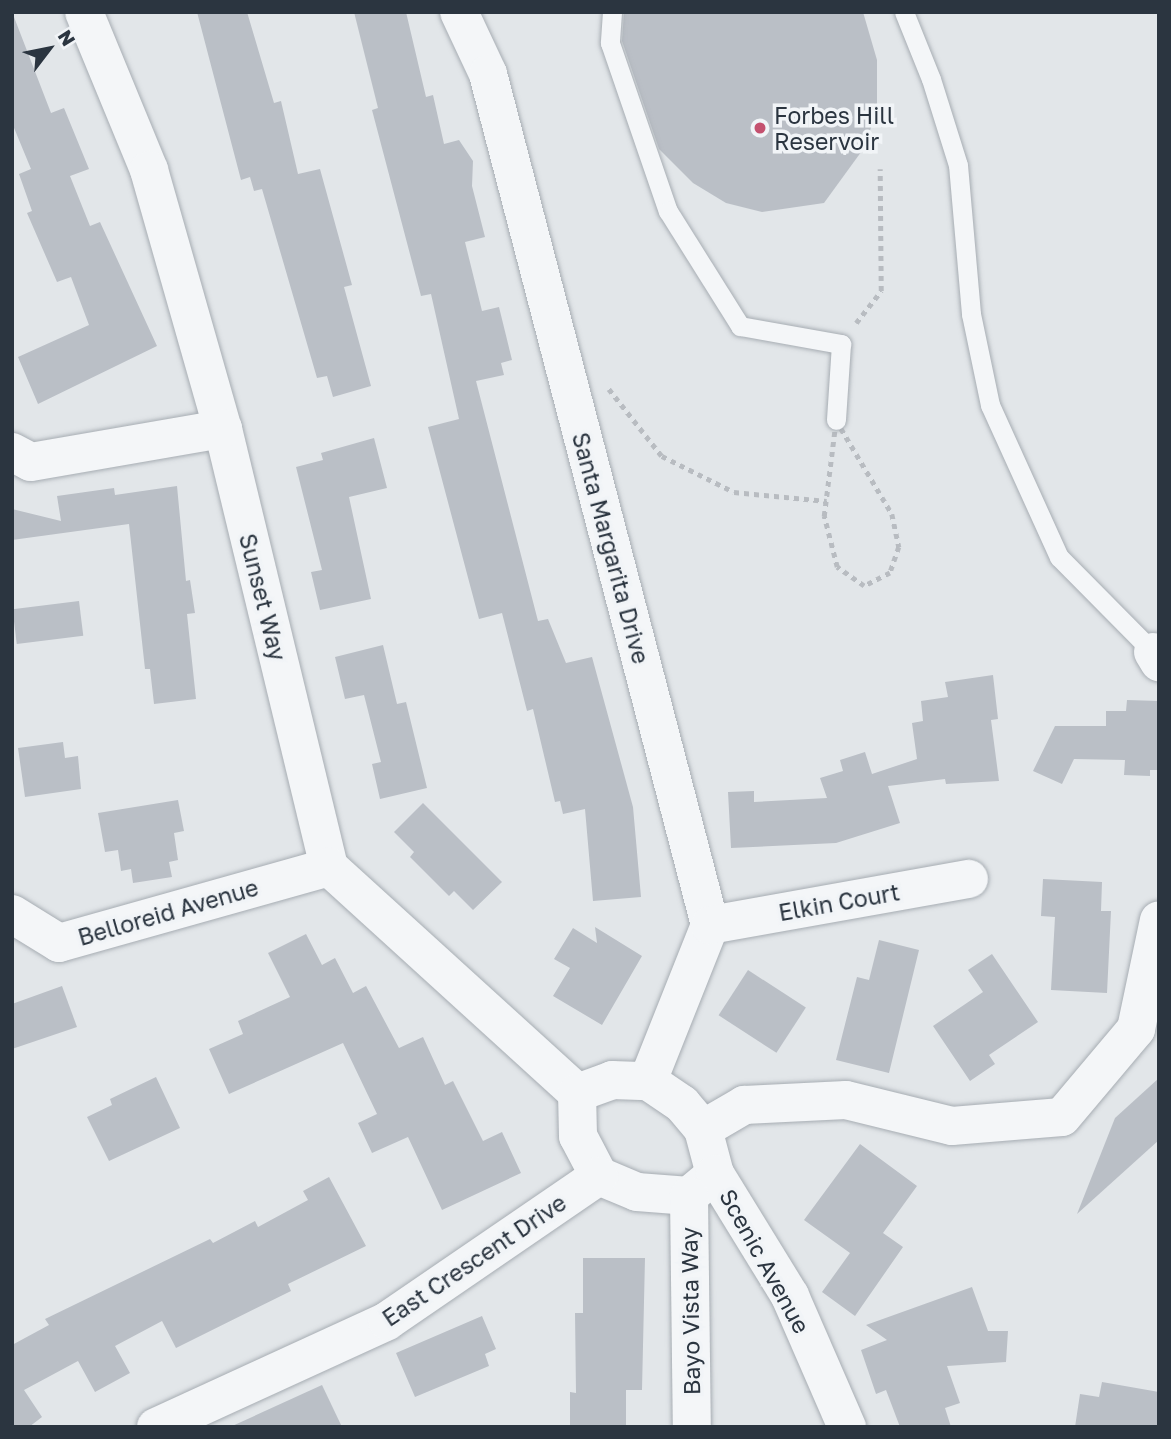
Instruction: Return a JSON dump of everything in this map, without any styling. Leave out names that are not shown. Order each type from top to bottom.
[{"type":"street","name":"Sunset Way","points":[[84,12],[149,170],[223,429],[329,867]]},
{"type":"street","name":"Santa Margarita Drive","points":[[459,12],[488,74],[710,925]]},
{"type":"street","points":[[12,452],[31,462],[223,429]]},
{"type":"street","points":[[329,867],[577,1093],[578,1136],[599,1176],[637,1192],[702,1185],[703,1129],[682,1104],[648,1081],[612,1080],[577,1093]]},
{"type":"street","name":"Belloreid Avenue","points":[[12,914],[58,943],[329,867]]},
{"type":"street","name":"Elkin Court","points":[[710,925],[969,879]]},
{"type":"street","points":[[703,1129],[744,1105],[846,1100],[952,1126],[1062,1117],[1136,1029],[1159,920]]},
{"type":"street","points":[[648,1081],[710,925]]},
{"type":"street","name":"East Crescent Drive","points":[[156,1427],[387,1321],[599,1176]]},
{"type":"street","name":"Bayo Vista Way","points":[[691,1427],[702,1185]]},
{"type":"street","name":"Scenic Avenue","points":[[702,1185],[790,1296],[847,1427]]},
{"type":"lane","points":[[612,12],[610,43],[668,211],[740,326],[841,344],[836,420]]},
{"type":"lane","points":[[904,12],[931,79],[958,165],[971,314],[990,405],[1059,557],[1156,657]]},
{"type":"path","points":[[841,344],[881,291],[880,169]]},
{"type":"path","points":[[603,379],[662,456],[734,492],[827,501]]},
{"type":"path","points":[[836,420],[892,514],[899,547],[890,573],[864,586],[837,567],[824,516],[836,420]]},
{"type":"building","points":[[197,12],[247,12],[274,103],[281,101],[298,174],[320,169],[352,285],[344,287],[371,386],[333,397],[327,376],[317,378],[262,189],[254,191],[250,177],[241,180]]},
{"type":"building","points":[[354,12],[406,12],[426,97],[433,95],[444,144],[459,140],[473,161],[472,186],[485,237],[465,242],[482,311],[499,307],[512,360],[501,363],[504,375],[476,381],[538,621],[548,619],[566,663],[592,657],[633,807],[641,897],[593,901],[585,809],[563,814],[560,801],[555,802],[533,709],[527,711],[502,613],[479,619],[428,427],[459,419],[431,294],[421,296],[372,110],[378,108]]},
{"type":"building","name":"Forbes Hill Reservoir","points":[[624,12],[863,12],[877,60],[877,110],[864,148],[824,203],[762,212],[726,203],[693,183],[659,149],[622,41]]},
{"type":"building","points":[[14,17],[51,113],[64,108],[89,169],[70,176],[90,226],[100,222],[157,346],[38,404],[18,357],[89,325],[71,277],[57,282],[27,213],[32,211],[19,174],[31,169],[12,123]]},
{"type":"building","points":[[374,438],[387,488],[349,497],[371,599],[320,610],[311,572],[322,570],[296,467],[323,460],[321,453]]},
{"type":"building","points":[[177,486],[186,581],[190,580],[195,613],[187,614],[196,699],[154,704],[150,669],[145,669],[129,524],[12,540],[12,509],[61,521],[57,496],[114,488],[115,495]]},
{"type":"building","points":[[79,601],[83,636],[17,644],[12,609]]},
{"type":"building","points":[[383,645],[397,704],[406,702],[427,788],[380,799],[372,764],[381,762],[364,695],[345,699],[335,657]]},
{"type":"building","points":[[993,675],[998,719],[991,720],[999,781],[946,784],[945,779],[888,786],[900,823],[836,843],[731,848],[728,792],[754,791],[754,802],[827,798],[820,778],[843,771],[840,760],[865,752],[872,774],[917,759],[912,723],[923,721],[921,701],[948,697],[945,682]]},
{"type":"building","points":[[1127,700],[1159,701],[1159,770],[1150,770],[1150,776],[1124,775],[1125,760],[1074,759],[1062,784],[1033,771],[1055,726],[1106,726],[1106,711],[1126,711]]},
{"type":"building","points":[[63,742],[65,758],[78,756],[81,789],[25,797],[18,748]]},
{"type":"building","points":[[178,800],[184,831],[174,833],[178,860],[169,862],[172,877],[133,883],[131,869],[121,871],[118,850],[105,852],[98,813]]},
{"type":"building","points":[[423,803],[502,882],[473,910],[454,891],[449,896],[410,857],[414,852],[394,832]]},
{"type":"building","points":[[1043,879],[1102,882],[1101,911],[1111,911],[1107,993],[1051,990],[1055,917],[1041,916]]},
{"type":"building","points":[[595,927],[642,956],[602,1025],[553,996],[570,968],[554,959],[573,928],[597,943]]},
{"type":"building","points":[[306,934],[322,965],[335,958],[353,993],[366,986],[399,1048],[423,1037],[445,1085],[453,1081],[483,1141],[502,1132],[521,1173],[442,1210],[408,1137],[372,1153],[358,1123],[377,1114],[343,1043],[229,1094],[209,1049],[243,1034],[238,1021],[290,997],[268,953]]},
{"type":"building","points":[[879,940],[919,950],[889,1073],[836,1060],[857,977],[869,980]]},
{"type":"building","points":[[992,954],[1038,1022],[989,1055],[995,1064],[970,1081],[933,1026],[983,992],[968,970]]},
{"type":"building","points":[[748,970],[806,1008],[776,1053],[719,1015]]},
{"type":"building","points":[[62,986],[77,1027],[12,1049],[12,1004]]},
{"type":"building","points":[[156,1077],[180,1128],[109,1161],[87,1117],[112,1105],[110,1099]]},
{"type":"building","points":[[1159,1078],[1159,1140],[1077,1214],[1115,1118]]},
{"type":"building","points":[[860,1144],[917,1186],[883,1233],[903,1247],[855,1316],[822,1292],[850,1253],[804,1220]]},
{"type":"building","points":[[329,1177],[366,1246],[288,1284],[291,1291],[176,1348],[162,1321],[115,1346],[130,1373],[95,1392],[78,1361],[24,1390],[42,1417],[29,1427],[12,1427],[12,1345],[49,1325],[45,1319],[210,1239],[213,1243],[255,1221],[258,1227],[308,1200],[303,1191]]},
{"type":"building","points":[[583,1258],[645,1258],[642,1390],[626,1390],[626,1427],[570,1427],[570,1392],[576,1393],[575,1313],[583,1313]]},
{"type":"building","points":[[972,1287],[988,1331],[1008,1331],[1006,1362],[947,1366],[960,1403],[945,1408],[951,1427],[900,1427],[886,1390],[876,1394],[861,1350],[887,1340],[866,1325]]},
{"type":"building","points":[[482,1316],[496,1349],[485,1354],[489,1366],[415,1397],[396,1353]]},
{"type":"building","points":[[1102,1382],[1159,1392],[1159,1427],[1075,1427],[1080,1394],[1099,1397]]},
{"type":"building","points":[[322,1385],[342,1427],[230,1427]]},
{"type":"place","name":"Forbes Hill Reservoir","points":[[760,128]]}]
